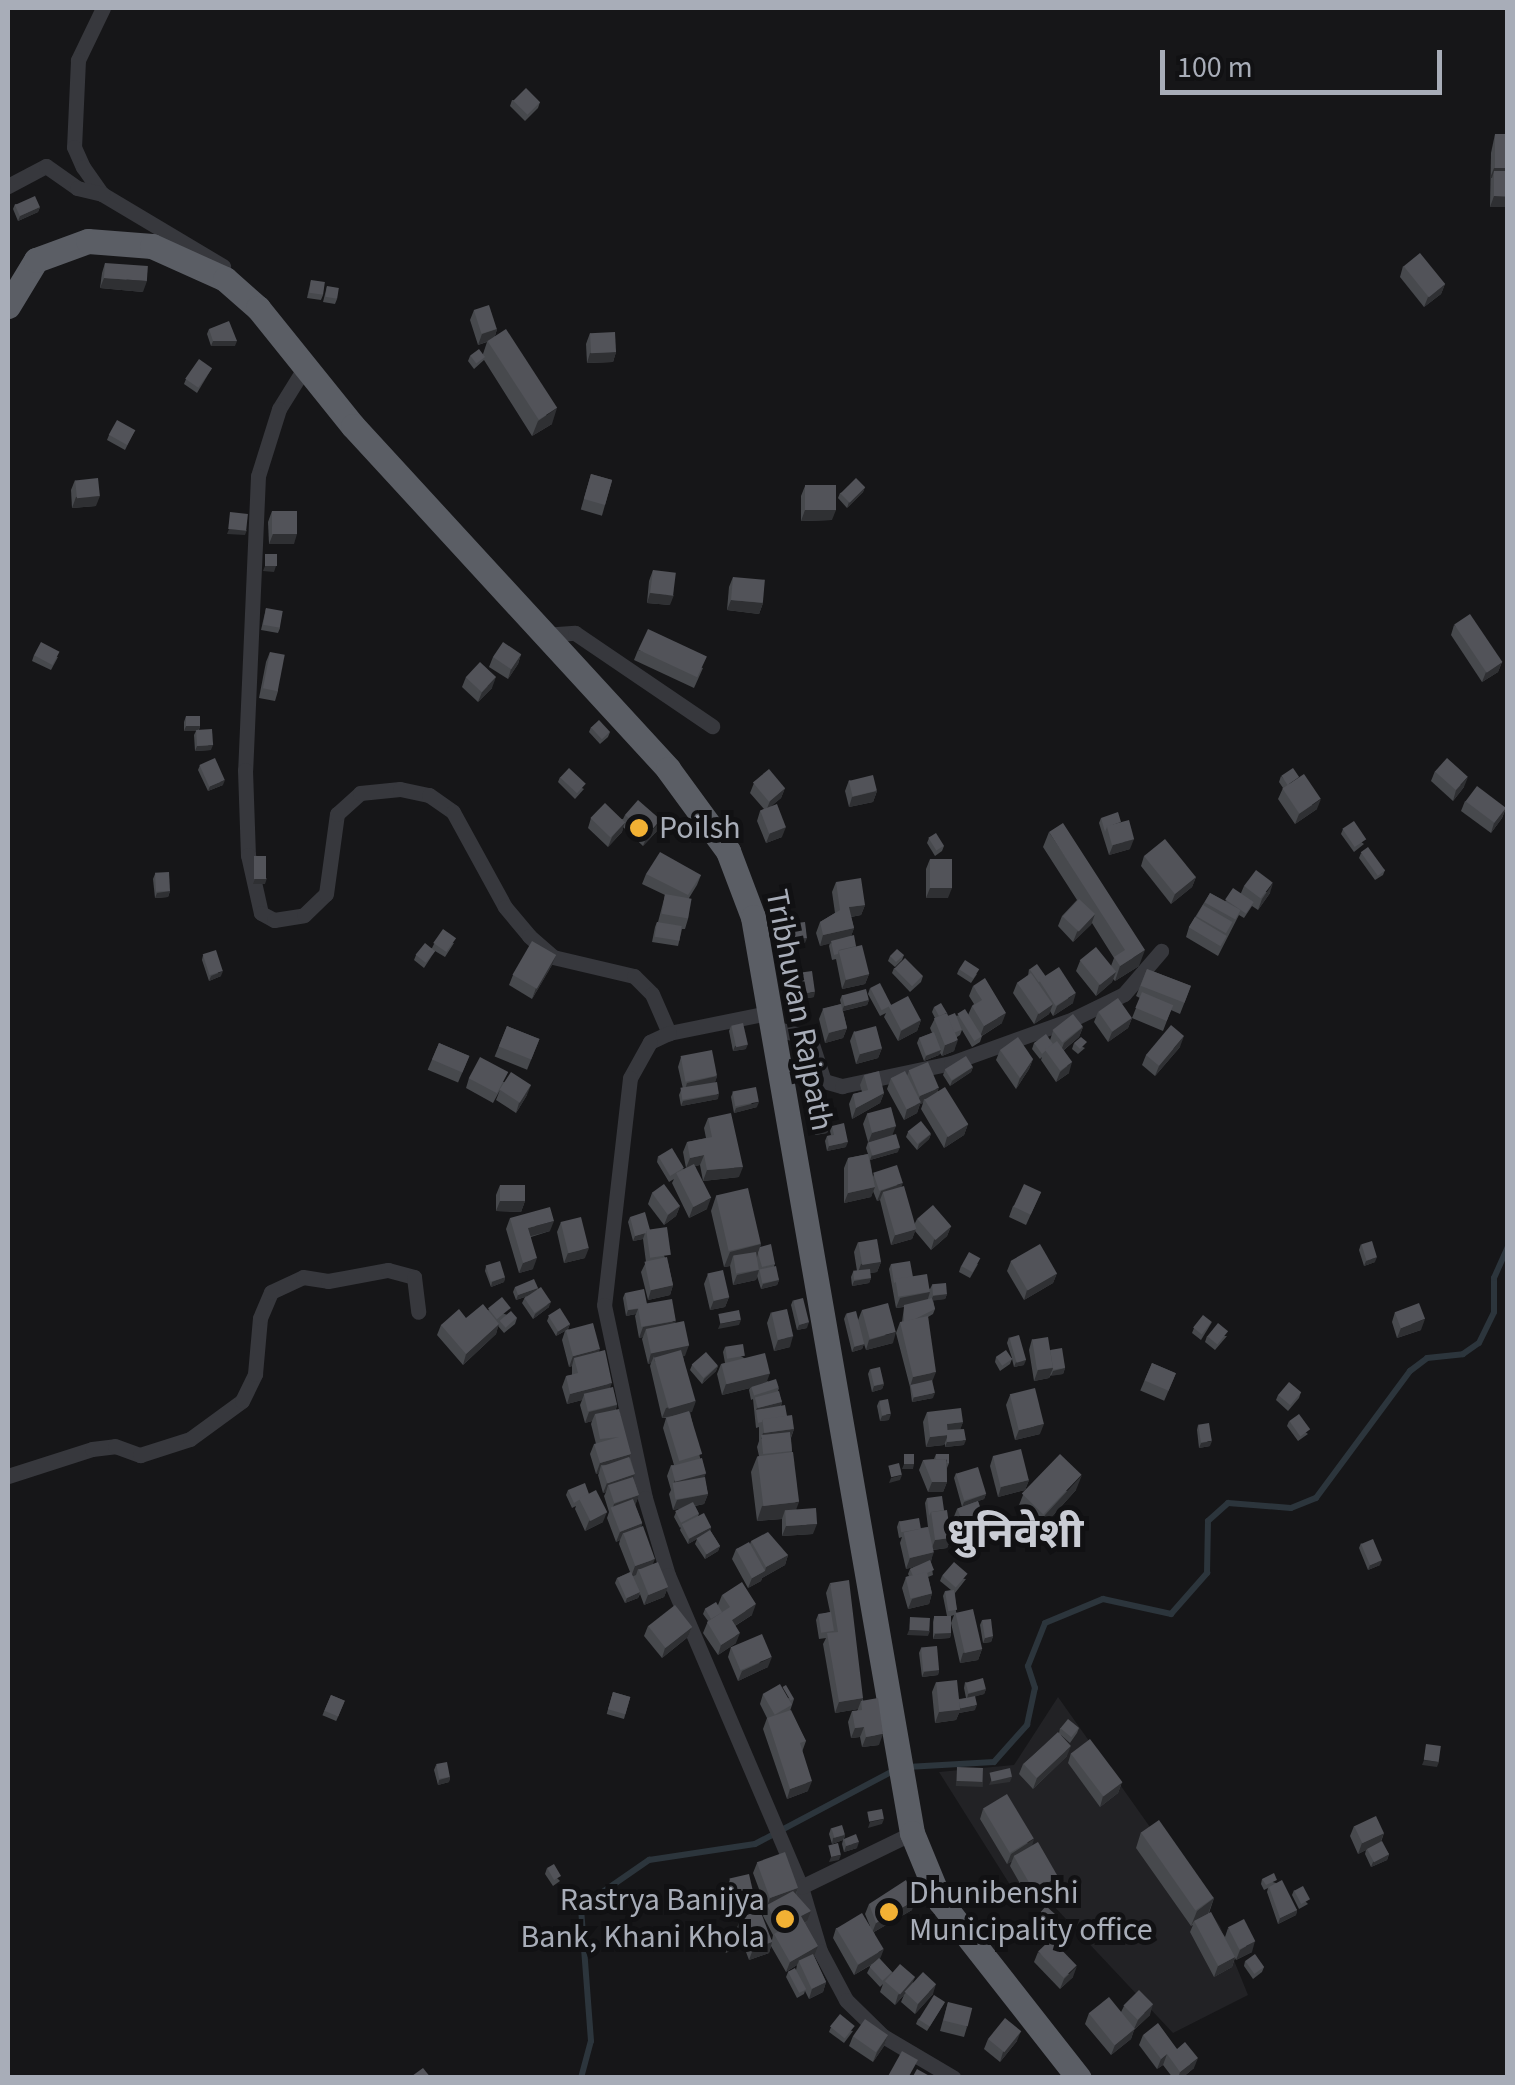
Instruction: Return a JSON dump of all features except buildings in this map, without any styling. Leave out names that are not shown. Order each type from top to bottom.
[{"type":"highway","name":"Tribhuvan Rajpath","points":[[8,306],[22,276],[45,254],[108,240],[152,246],[198,262],[258,308],[305,368],[668,769],[728,851],[753,917],[912,1833],[940,1901],[1078,2078]]},
{"type":"street","points":[[102,194],[74,147],[78,60],[103,8]]},
{"type":"street","points":[[8,186],[46,166],[77,188],[102,194],[228,269],[258,308]]},
{"type":"street","points":[[305,368],[279,409],[258,476],[245,770],[247,847],[260,913],[289,920],[326,894],[337,814],[360,792],[378,788],[430,795],[453,812],[504,908],[529,936],[553,957],[634,976],[652,994],[670,1033]]},
{"type":"street","points":[[543,635],[576,632],[712,726]]},
{"type":"street","points":[[954,2078],[884,2036],[846,2000],[820,1952],[801,1887],[668,1575],[625,1421],[604,1305],[630,1078],[650,1042],[670,1033],[770,1020],[810,1038],[824,1081],[842,1086],[951,1063],[1073,1019],[1124,994],[1160,950]]},
{"type":"street","points":[[8,1476],[92,1449],[115,1446],[140,1456],[190,1439],[242,1401],[254,1374],[260,1318],[270,1292],[304,1277],[328,1281],[388,1270],[414,1276],[418,1312]]},
{"type":"street","points":[[801,1887],[912,1833]]},
{"type":"shaded area","points":[[1058,1697],[1220,1926],[1248,1995],[1173,2033],[1050,1902],[1024,1907],[939,1772],[1014,1765]]},
{"type":"waterway","points":[[907,1767],[994,1762],[1027,1725],[1035,1688],[1028,1666],[1045,1623],[1103,1599],[1171,1614],[1207,1573],[1208,1521],[1228,1503],[1291,1508],[1316,1498],[1410,1371],[1427,1358],[1463,1354],[1479,1343],[1494,1312],[1494,1278],[1508,1247]]},
{"type":"waterway","points":[[581,2078],[591,2041],[581,1907],[649,1860],[755,1844],[895,1770]]},
{"type":"place","name":"Poilsh","points":[[639,828]]},
{"type":"place","name":"Dhunibenshi Municipality office","points":[[889,1912]]},
{"type":"place","name":"Rastrya Banijya Bank, Khani Khola","points":[[785,1919]]},
{"type":"district","name":"धुनिवेशी","points":[[1015,1534]]}]
